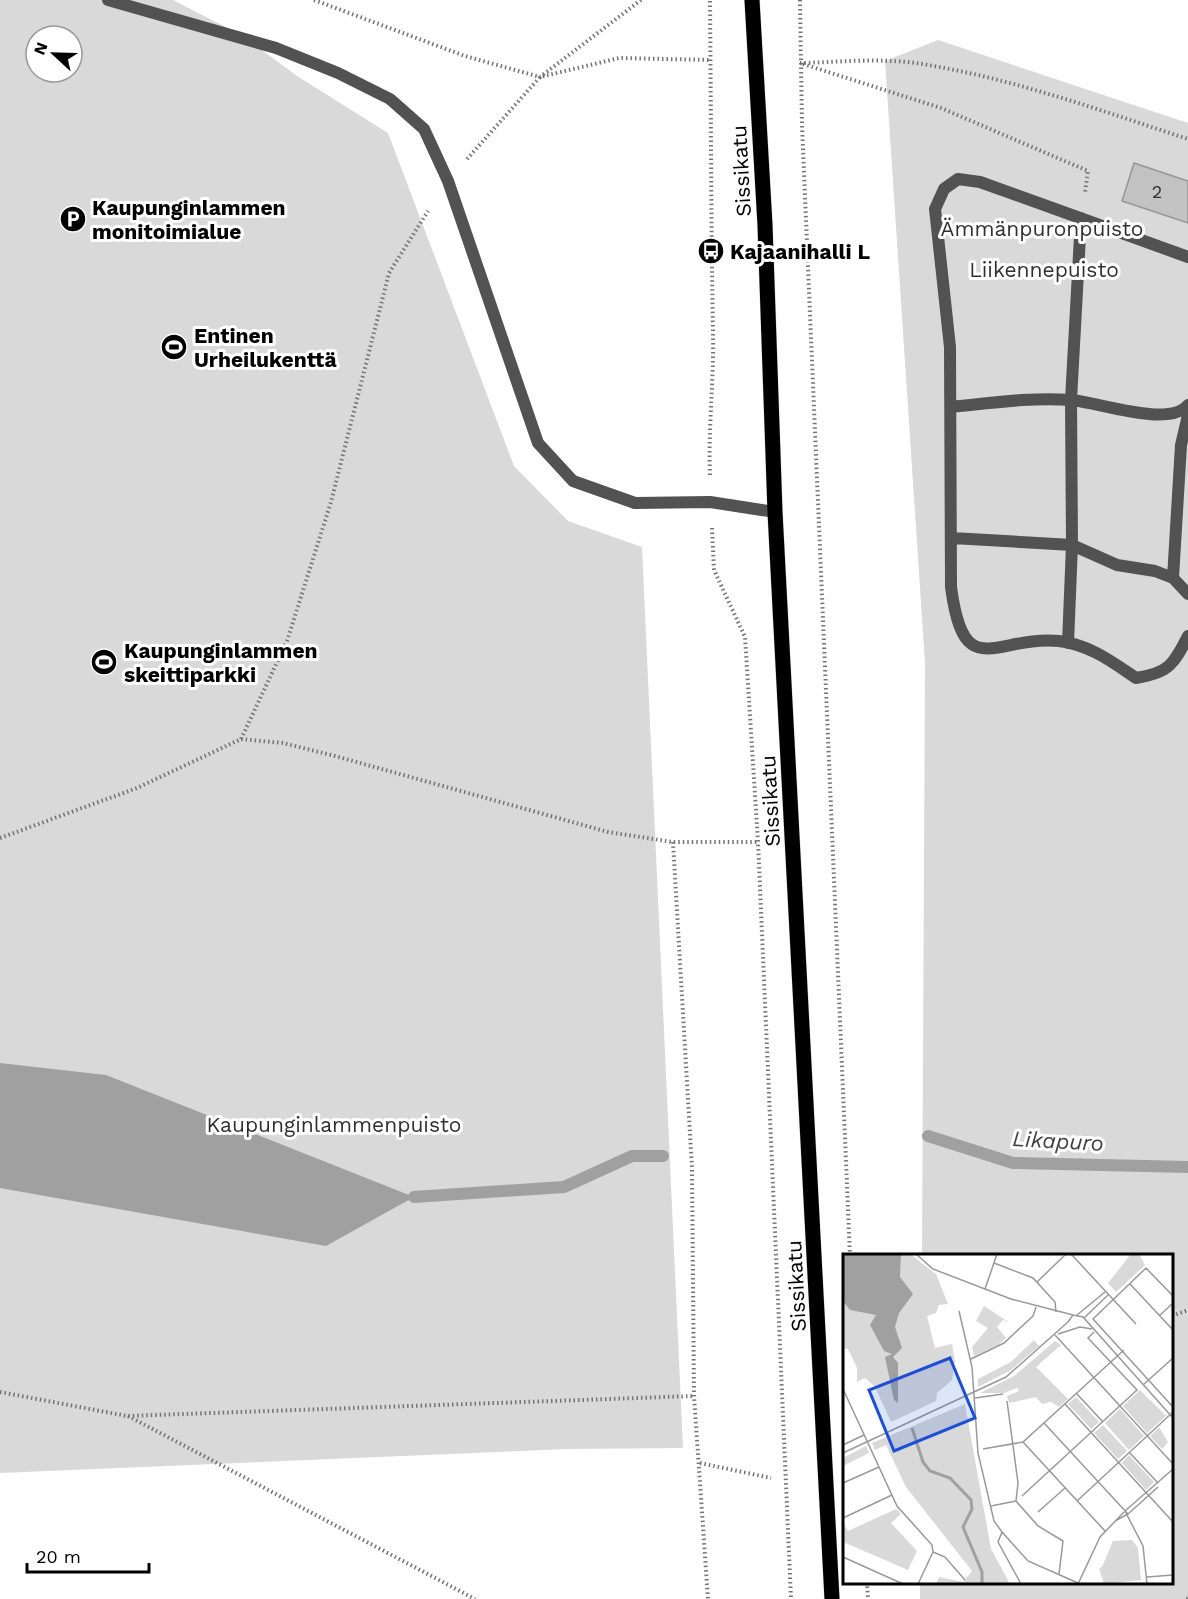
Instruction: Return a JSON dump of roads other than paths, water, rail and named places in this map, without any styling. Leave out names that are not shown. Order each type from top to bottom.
[{"type":"main road","name":"Sissikatu","points":[[752,0],[765,225],[775,512],[832,1599]]},
{"type":"lane","points":[[108,0],[276,48],[339,73],[390,99],[424,129],[447,181],[538,443],[573,481],[635,503],[710,502],[775,512]]},
{"type":"lane","points":[[1188,257],[980,182],[958,180],[944,189],[935,209],[950,347],[951,587],[955,620],[964,638],[978,647],[992,649],[1056,641],[1068,643],[1099,652],[1136,678],[1156,675],[1174,663],[1188,636]]},
{"type":"lane","points":[[1068,643],[1072,544],[1071,400],[1081,218]]},
{"type":"lane","points":[[951,407],[1016,401],[1071,400],[1146,414],[1175,413],[1188,405]]},
{"type":"lane","points":[[1173,578],[1181,445],[1188,415]]},
{"type":"lane","points":[[952,538],[1072,544],[1117,565],[1155,571],[1173,578],[1188,594]]},
{"type":"waterway","name":"Likapuro","points":[[928,1136],[1013,1163],[1188,1167]]},
{"type":"waterway","points":[[414,1197],[564,1187],[632,1156],[663,1156]]},
{"type":"place","name":"Kaupunginlammen monitoimialue","points":[[73,219]]},
{"type":"place","name":"Kajaanihalli L","points":[[711,251]]},
{"type":"place","name":"Entinen Urheilukenttä","points":[[174,347]]},
{"type":"place","name":"Kaupunginlammen skeittiparkki","points":[[104,662]]},
{"type":"park label","name":"Ämmänpuronpuisto","points":[[1042,228]]},
{"type":"park label","name":"Liikennepuisto","points":[[1044,269]]},
{"type":"park label","name":"Kaupunginlammenpuisto","points":[[334,1124]]}]
